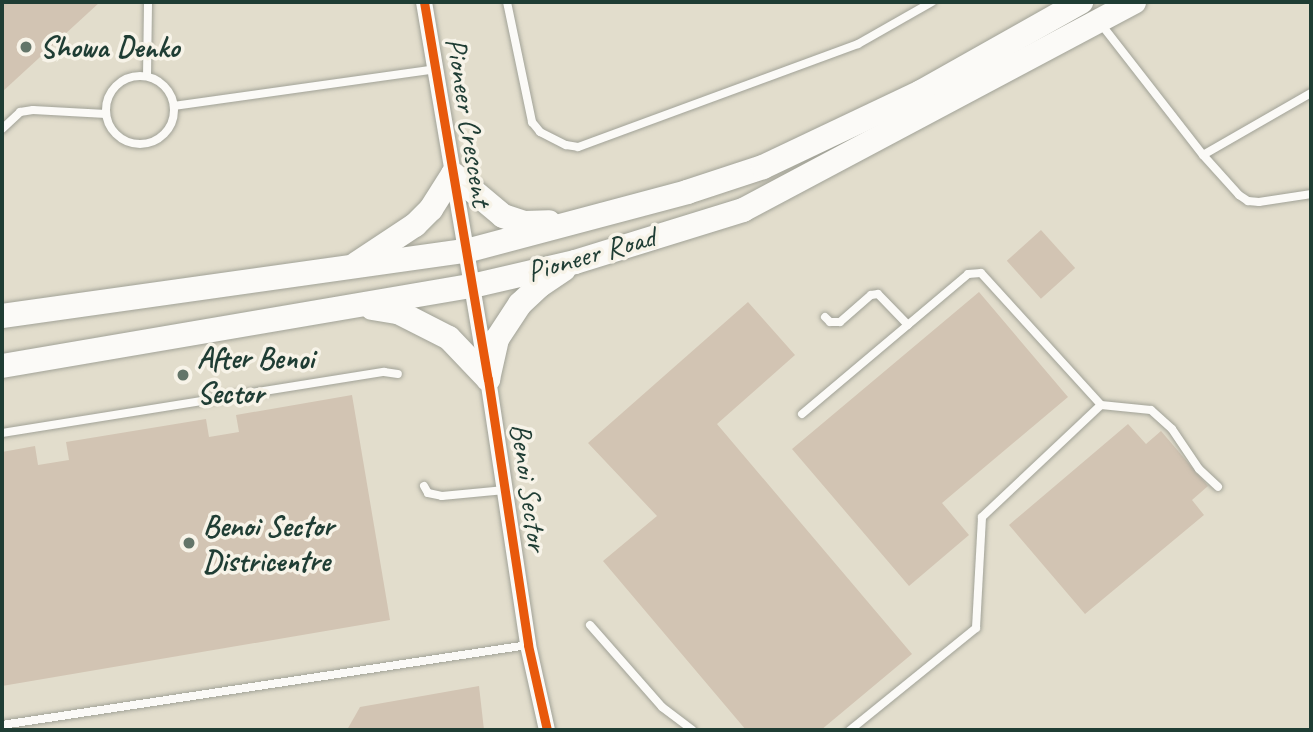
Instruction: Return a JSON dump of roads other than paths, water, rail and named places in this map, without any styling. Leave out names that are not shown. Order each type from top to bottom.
[{"type":"main road","name":"Pioneer Road","points":[[2,316],[466,251],[687,192],[763,167],[1085,12],[1134,2]]},
{"type":"main road","name":"Pioneer Road","points":[[2,366],[472,286],[575,262],[743,210],[1085,12]]},
{"type":"main road","points":[[350,268],[415,225],[431,209],[453,174],[503,216],[525,223],[586,219]]},
{"type":"main road","points":[[488,379],[497,339],[520,304],[539,286],[575,262]]},
{"type":"main road","points":[[358,305],[398,312],[420,321],[449,338],[488,379]]},
{"type":"street","name":"Pioneer Crescent","points":[[424,2],[466,251]]},
{"type":"street","name":"Benoi Sector","points":[[466,251],[528,645],[547,730]]},
{"type":"lane","points":[[147,76],[148,2]]},
{"type":"lane","points":[[507,2],[532,122],[540,132],[566,145],[578,147],[872,39],[932,2]]},
{"type":"lane","points":[[1085,12],[1203,155],[1248,201],[1259,202],[1311,194]]},
{"type":"lane","points":[[174,106],[436,69]]},
{"type":"lane","points":[[147,76],[165,87],[174,106],[169,127],[152,142],[137,144],[122,139],[111,128],[106,114],[107,101],[122,81],[147,76]]},
{"type":"lane","points":[[1203,155],[1311,93]]},
{"type":"lane","points":[[2,129],[20,112],[33,110],[106,114]]},
{"type":"lane","points":[[802,414],[968,274],[981,273],[1101,405],[1152,410],[1172,429],[1199,469],[1219,487]]},
{"type":"lane","points":[[825,317],[830,323],[840,322],[874,293],[880,295],[908,325]]},
{"type":"lane","points":[[2,433],[384,372],[398,374]]},
{"type":"lane","points":[[850,730],[975,628],[982,517],[1101,405]]},
{"type":"lane","points":[[424,486],[428,493],[442,496],[505,490]]},
{"type":"lane","points":[[590,625],[662,707],[692,730]]},
{"type":"lane","points":[[2,724],[528,645]]},
{"type":"place","name":"Showa Denko","points":[[26,47]]},
{"type":"place","name":"After Benoi Sector","points":[[183,375]]},
{"type":"place","name":"Benoi Sector Districentre","points":[[189,543]]}]
